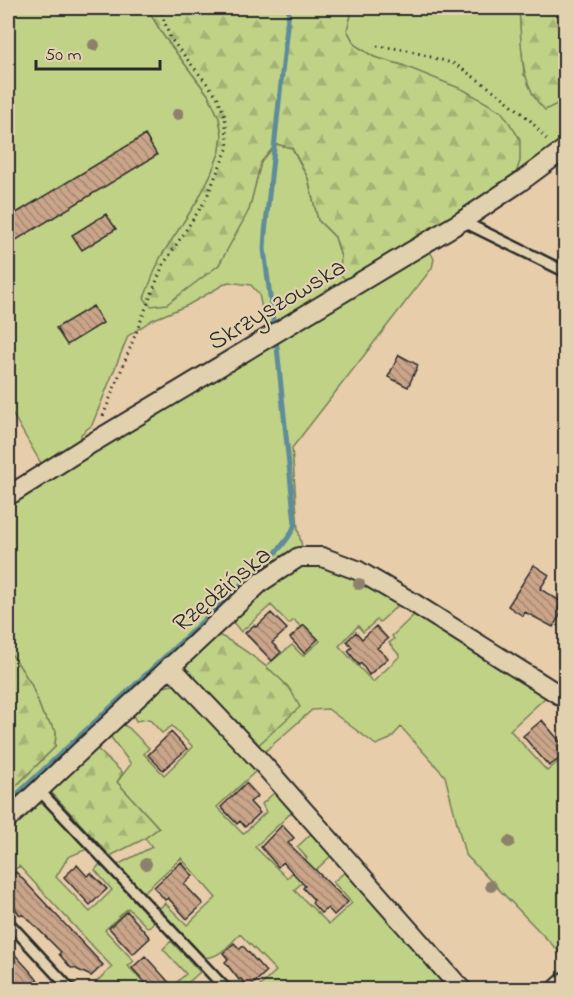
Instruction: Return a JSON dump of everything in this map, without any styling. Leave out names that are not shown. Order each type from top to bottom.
[{"type":"street","name":"Skrzyszowska","points":[[8,496],[262,340],[462,221],[561,152]]},
{"type":"street","name":"Rzędzińska","points":[[8,819],[261,582],[299,556],[322,557],[357,570],[566,699]]},
{"type":"street","points":[[170,666],[261,762],[462,990]]},
{"type":"street","points":[[556,990],[566,981]]},
{"type":"lane","points":[[462,221],[566,272]]},
{"type":"lane","points":[[38,789],[227,990]]},
{"type":"lane","points":[[8,922],[71,990]]},
{"type":"path","points":[[92,443],[163,265],[205,201],[228,147],[225,116],[217,96],[170,38],[160,8]]},
{"type":"path","points":[[377,46],[407,50],[455,64],[500,95],[529,119],[561,152]]},
{"type":"green space","points":[[8,8],[147,8],[163,35],[209,96],[219,118],[222,134],[220,151],[198,200],[160,258],[249,210],[261,162],[276,144],[292,148],[308,178],[318,220],[335,237],[341,257],[340,274],[355,279],[266,329],[259,294],[251,285],[228,282],[188,305],[152,320],[128,336],[92,425],[81,434],[82,441],[42,465],[8,406]]},
{"type":"green space","points":[[147,8],[355,8],[347,30],[355,45],[374,57],[402,65],[464,90],[502,112],[520,139],[520,161],[514,180],[355,279],[345,279],[340,274],[341,257],[335,237],[318,220],[308,178],[292,148],[276,144],[261,162],[249,210],[219,265],[167,304],[151,306],[144,298],[160,258],[198,200],[211,174],[220,151],[222,134],[219,118],[209,96],[163,35]]},
{"type":"green space","points":[[355,8],[519,8],[524,75],[559,103],[565,93],[565,140],[514,180],[402,65],[374,57],[355,45],[347,30]]},
{"type":"green space","points":[[519,8],[565,8],[565,93],[559,103],[545,110],[536,100],[526,76],[521,49]]},
{"type":"green space","points":[[8,100],[16,119],[8,138]]},
{"type":"green space","points":[[426,251],[431,253],[434,259],[432,268],[292,448],[298,529],[302,547],[292,551],[8,812],[8,794],[55,747],[56,731],[43,715],[31,684],[8,651],[8,504]]},
{"type":"green space","points":[[306,563],[319,564],[343,572],[399,604],[380,622],[377,620],[363,632],[358,626],[339,646],[373,682],[400,656],[389,643],[394,639],[392,636],[416,613],[548,695],[510,730],[547,771],[565,756],[565,958],[465,854],[445,776],[401,727],[390,739],[376,745],[328,709],[312,710],[261,755],[255,748],[288,687],[265,667],[292,645],[303,656],[320,641],[304,625],[301,627],[294,620],[289,624],[271,605],[241,632],[233,622],[232,614],[269,580]]},
{"type":"green space","points":[[216,634],[244,650],[273,673],[290,689],[300,707],[255,748],[179,665]]},
{"type":"green space","points":[[8,651],[31,684],[43,715],[56,731],[55,747],[8,794]]},
{"type":"green space","points":[[174,685],[189,694],[257,770],[217,807],[243,834],[266,812],[262,804],[276,791],[293,811],[255,847],[287,878],[307,858],[297,847],[312,833],[332,855],[294,890],[329,924],[352,903],[333,882],[346,871],[444,981],[435,990],[257,989],[276,971],[240,934],[215,956],[204,957],[159,909],[165,903],[187,925],[216,898],[181,858],[143,893],[117,865],[152,847],[145,838],[159,828],[117,782],[131,764],[107,732],[118,722],[129,728],[149,748],[144,754],[164,775],[193,747],[172,726],[162,733],[149,719],[136,721],[133,715],[145,699],[155,691]]},
{"type":"green space","points":[[93,745],[123,773],[117,782],[159,828],[142,840],[110,856],[52,793],[50,785]]},
{"type":"green space","points":[[36,804],[44,804],[87,849],[68,857],[56,877],[90,912],[112,890],[95,870],[100,864],[154,922],[148,928],[128,908],[105,930],[134,961],[128,966],[150,989],[89,989],[112,967],[19,866],[8,876],[8,825]]},
{"type":"green space","points":[[171,941],[200,972],[181,989],[169,989],[186,974],[163,949]]},
{"type":"building","points":[[145,135],[157,155],[8,245],[8,218]]},
{"type":"building","points":[[106,214],[116,229],[82,250],[72,235]]},
{"type":"building","points":[[93,306],[103,323],[67,345],[56,328]]},
{"type":"building","points":[[399,355],[418,365],[408,387],[388,377]]},
{"type":"building","points":[[534,565],[549,575],[540,589],[562,602],[558,609],[562,612],[553,627],[525,612],[523,616],[508,606]]},
{"type":"building","points":[[271,613],[287,629],[272,643],[281,652],[272,661],[245,633],[254,625],[256,627]]},
{"type":"building","points":[[304,625],[318,639],[304,653],[290,638]]},
{"type":"building","points":[[376,626],[388,639],[377,648],[388,658],[369,675],[361,663],[359,665],[348,651],[352,647],[347,641],[356,632],[362,639]]},
{"type":"building","points":[[542,720],[566,749],[566,754],[549,766],[523,736]]},
{"type":"building","points":[[171,732],[187,749],[163,770],[148,755]]},
{"type":"building","points":[[246,783],[258,796],[250,802],[260,813],[245,827],[240,821],[237,824],[221,807]]},
{"type":"building","points":[[282,825],[294,838],[288,843],[348,902],[334,915],[328,908],[321,913],[312,903],[314,900],[303,888],[305,886],[283,862],[278,867],[261,847]]},
{"type":"building","points":[[181,862],[193,876],[184,884],[203,904],[187,919],[168,898],[165,900],[154,887]]},
{"type":"building","points":[[77,865],[87,876],[91,873],[107,889],[90,905],[64,877]]},
{"type":"building","points":[[16,872],[103,965],[91,976],[71,968],[59,954],[61,952],[25,916],[19,914],[8,897],[8,880]]},
{"type":"building","points":[[127,911],[150,938],[133,954],[109,928]]},
{"type":"building","points":[[234,943],[240,949],[243,946],[266,972],[249,988],[241,979],[239,980],[225,962],[228,959],[223,953]]},
{"type":"building","points":[[8,947],[46,990],[15,990],[8,982]]},
{"type":"building","points":[[145,956],[176,990],[152,990],[132,968]]},
{"type":"waterway","points":[[274,328],[264,249],[289,8]]},
{"type":"waterway","points":[[8,803],[269,560],[291,533],[295,524],[276,337]]}]
